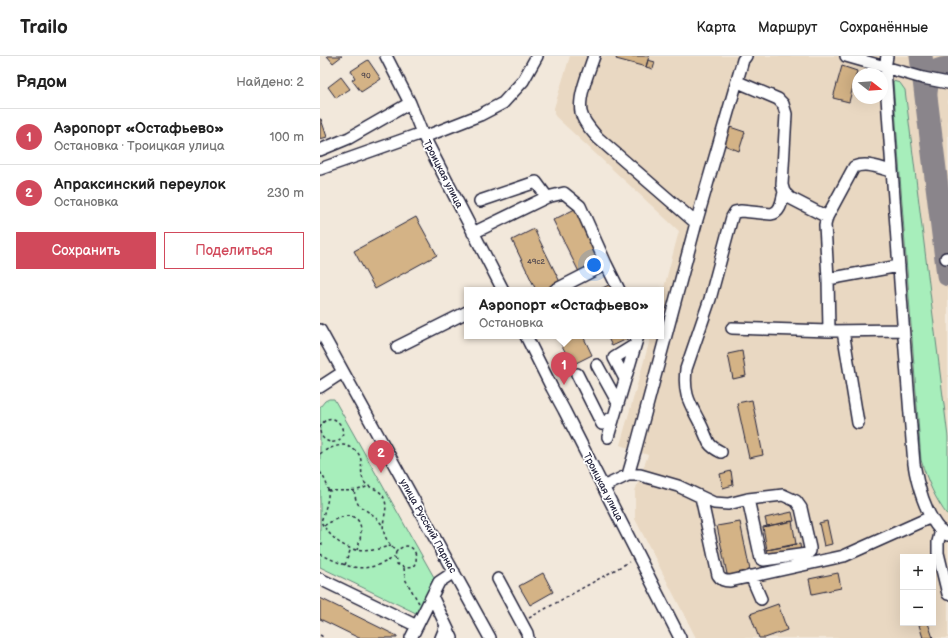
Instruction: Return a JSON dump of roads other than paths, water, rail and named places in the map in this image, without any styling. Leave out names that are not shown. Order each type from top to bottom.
[{"type":"street","name":"Троицкая улица","points":[[386,56],[410,103],[423,135],[501,287]]},
{"type":"street","points":[[320,169],[480,115],[503,103],[523,81],[537,56]]},
{"type":"street","points":[[594,56],[581,100],[582,113],[589,128],[598,138],[696,223]]},
{"type":"street","points":[[628,475],[696,223],[746,56]]},
{"type":"street","points":[[846,56],[885,68],[887,56]]},
{"type":"street","points":[[888,69],[948,83]]},
{"type":"street","points":[[738,82],[778,99],[783,104],[786,114],[782,185],[784,192],[790,198],[827,216]]},
{"type":"street","points":[[320,150],[349,138],[410,103]]},
{"type":"street","points":[[887,104],[914,464],[916,479],[921,495],[931,516],[944,533],[938,542],[938,553],[948,594]]},
{"type":"street","points":[[829,331],[825,226],[827,216],[854,167],[860,164],[867,164],[892,171]]},
{"type":"street","points":[[480,201],[536,182],[547,197]]},
{"type":"street","points":[[721,452],[709,444],[688,401],[685,390],[686,369],[710,299],[732,217],[735,212],[741,211],[776,214],[779,211],[784,192]]},
{"type":"street","points":[[473,233],[547,197],[564,193],[580,206],[618,287]]},
{"type":"street","points":[[561,287],[606,264]]},
{"type":"street","points":[[828,280],[899,266]]},
{"type":"street","points":[[397,347],[464,314]]},
{"type":"street","points":[[732,328],[829,331],[903,330]]},
{"type":"street","name":"улица Русский Парнас","points":[[320,330],[490,638]]},
{"type":"street","points":[[843,331],[858,423]]},
{"type":"street","name":"Троицкая улица","points":[[528,339],[680,638]]},
{"type":"street","points":[[625,379],[614,358],[636,340]]},
{"type":"street","points":[[608,437],[636,340]]},
{"type":"street","points":[[597,365],[618,402]]},
{"type":"street","points":[[320,387],[343,372]]},
{"type":"street","points":[[577,374],[602,424],[614,417]]},
{"type":"street","points":[[603,487],[628,475],[640,475],[678,486],[714,503],[728,504],[748,499],[783,495],[796,501],[801,508],[810,551],[807,554],[764,560],[761,558],[748,499]]},
{"type":"street","points":[[702,497],[718,575],[724,581],[730,581],[844,556],[931,516]]},
{"type":"street","points":[[411,638],[439,582],[454,572]]},
{"type":"street","points":[[751,576],[761,599]]},
{"type":"street","points":[[320,579],[417,626]]},
{"type":"street","points":[[498,579],[527,633],[528,638]]},
{"type":"street","points":[[432,596],[452,638]]},
{"type":"street","points":[[440,638],[446,626]]},
{"type":"place","name":"Аэропорт «Остафьево»","points":[[564,385]]},
{"type":"place","name":"Апраксинский переулок","points":[[381,473]]}]
